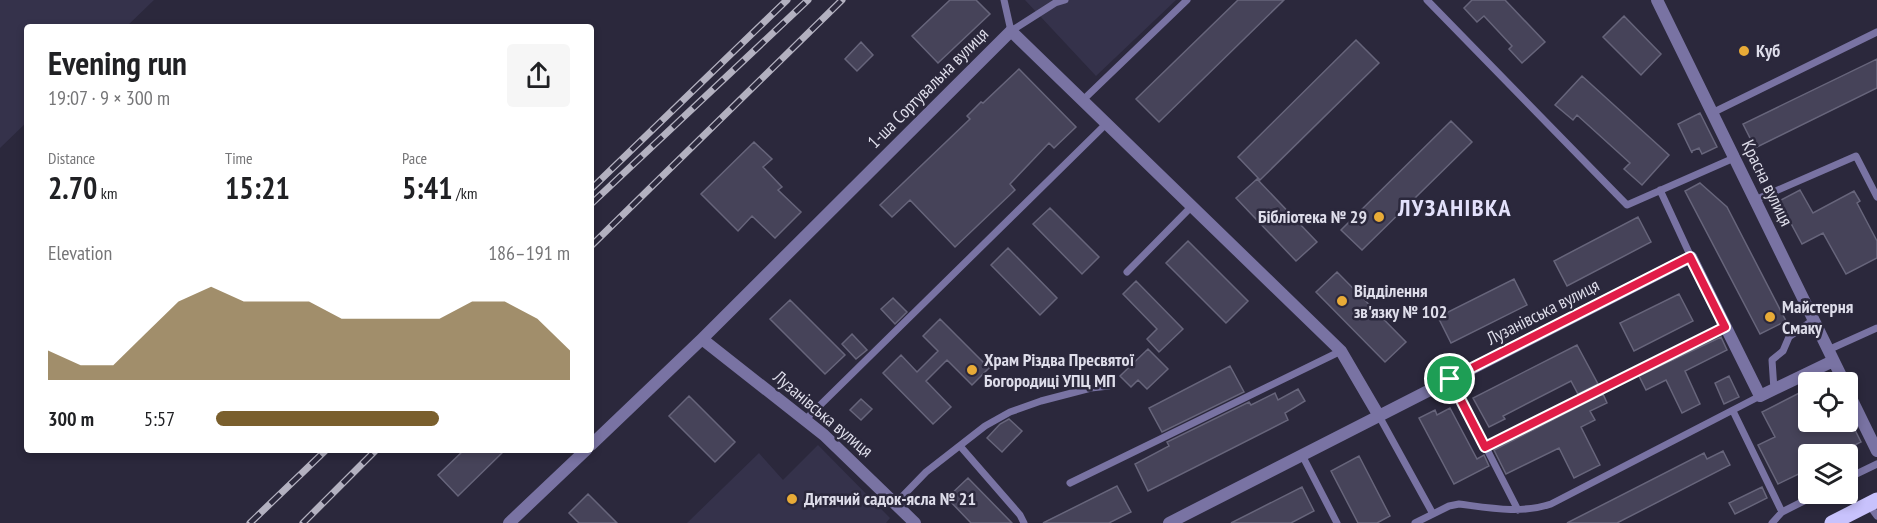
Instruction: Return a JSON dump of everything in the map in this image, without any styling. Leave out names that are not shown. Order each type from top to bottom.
[{"type":"main road","points":[[1832,523],[1874,507]]},
{"type":"street","name":"Красна вулиця","points":[[1657,0],[1839,372]]},
{"type":"street","name":"1-ша Сортувальна вулиця","points":[[594,442],[702,339],[1011,31],[1341,351],[1379,416]]},
{"type":"street","name":"Лузанівська вулиця","points":[[1169,523],[1690,257]]},
{"type":"street","points":[[1690,257],[1760,396],[1830,356]]},
{"type":"street","name":"Лузанівська вулиця","points":[[702,339],[824,435],[896,503],[910,521]]},
{"type":"street","points":[[1858,412],[1877,451]]},
{"type":"street","points":[[509,523],[583,453]]},
{"type":"lane","points":[[1004,0],[1011,31],[1055,3],[1065,0]]},
{"type":"lane","points":[[1083,100],[1187,0]]},
{"type":"lane","points":[[1428,0],[1626,205],[1734,158]]},
{"type":"lane","points":[[1713,113],[1877,32]]},
{"type":"lane","points":[[805,420],[1107,123]]},
{"type":"lane","points":[[1755,200],[1856,156],[1876,193]]},
{"type":"lane","points":[[1660,190],[1690,257]]},
{"type":"lane","points":[[1127,272],[1192,206]]},
{"type":"lane","points":[[1774,390],[1772,360],[1783,351],[1789,338],[1813,320]]},
{"type":"lane","points":[[1485,447],[1725,327]]},
{"type":"lane","points":[[1830,356],[1877,328]]},
{"type":"lane","points":[[1070,483],[1341,351]]},
{"type":"lane","points":[[1450,379],[1518,510]]},
{"type":"lane","points":[[896,503],[926,472],[985,426],[1010,411],[1091,388],[1109,387]]},
{"type":"lane","points":[[1415,523],[1449,506],[1459,504],[1530,510],[1551,504],[1760,396]]},
{"type":"lane","points":[[1733,411],[1782,512]]},
{"type":"lane","points":[[1379,416],[1433,514]]},
{"type":"lane","points":[[960,446],[1020,515],[1024,523]]},
{"type":"lane","points":[[1302,455],[1334,522]]},
{"type":"lane","points":[[1858,473],[1877,464]]},
{"type":"lane","points":[[1772,523],[1782,512],[1798,504]]},
{"type":"shaded area","points":[[0,0],[154,0],[129,24],[24,24],[24,125],[0,148]]},
{"type":"shaded area","points":[[1025,0],[1176,0],[1096,76]]},
{"type":"shaded area","name":"Дитячий садок-ясла № 21","points":[[818,445],[890,518],[886,523],[687,523],[759,453],[783,480]]},
{"type":"building","points":[[950,0],[976,0],[990,14],[938,63],[912,36]]},
{"type":"building","points":[[1238,0],[1284,0],[1159,122],[1136,99]]},
{"type":"building","points":[[1472,0],[1505,0],[1545,42],[1522,63],[1509,49],[1512,46],[1484,16],[1477,22],[1464,8]]},
{"type":"building","points":[[1624,16],[1661,54],[1641,75],[1603,37]]},
{"type":"building","points":[[1356,40],[1379,63],[1260,180],[1238,157]]},
{"type":"building","points":[[861,42],[873,55],[857,71],[845,59]]},
{"type":"building","points":[[1877,59],[1877,88],[1755,148],[1743,124]]},
{"type":"building","points":[[1019,69],[1076,127],[1054,148],[1049,143],[1010,184],[1015,190],[955,247],[910,200],[892,217],[880,205],[970,119],[967,116],[981,102],[983,103]]},
{"type":"building","points":[[1582,76],[1669,155],[1642,185],[1624,169],[1630,163],[1577,115],[1573,120],[1555,105]]},
{"type":"building","points":[[1700,113],[1717,147],[1702,154],[1699,148],[1692,153],[1678,124]]},
{"type":"building","points":[[1451,121],[1472,142],[1362,250],[1341,230]]},
{"type":"building","points":[[754,142],[772,159],[763,167],[782,187],[778,190],[801,212],[775,238],[752,216],[738,231],[701,194]]},
{"type":"building","points":[[1257,179],[1317,242],[1296,261],[1236,198]]},
{"type":"building","points":[[1700,183],[1727,207],[1786,321],[1760,334],[1685,191]]},
{"type":"building","points":[[1800,190],[1813,213],[1854,191],[1860,201],[1857,203],[1877,241],[1877,258],[1846,274],[1823,233],[1802,244],[1779,201]]},
{"type":"building","points":[[1050,208],[1099,257],[1082,274],[1033,224]]},
{"type":"building","points":[[1638,217],[1651,242],[1567,286],[1554,261]]},
{"type":"building","points":[[1188,241],[1248,301],[1226,323],[1166,263]]},
{"type":"building","points":[[1008,248],[1057,298],[1040,315],[991,265]]},
{"type":"building","points":[[1337,272],[1406,342],[1385,362],[1316,292]]},
{"type":"building","points":[[1514,279],[1527,305],[1451,343],[1438,317]]},
{"type":"building","points":[[1136,281],[1183,329],[1159,352],[1147,339],[1157,329],[1123,294]]},
{"type":"building","points":[[1679,294],[1693,321],[1634,351],[1620,323]]},
{"type":"building","points":[[893,298],[907,312],[895,324],[881,309]]},
{"type":"building","points":[[790,300],[845,355],[825,374],[770,319]]},
{"type":"building","name":"Храм Різдва Пресвятої Богородиці УПЦ МП","points":[[940,319],[989,368],[972,385],[947,360],[926,381],[951,407],[933,424],[883,373],[901,355],[917,372],[938,351],[923,336]]},
{"type":"building","points":[[852,334],[867,350],[856,359],[842,344]]},
{"type":"building","points":[[1721,337],[1727,350],[1685,371],[1700,404],[1682,413],[1666,380],[1646,390],[1639,376]]},
{"type":"building","points":[[1577,345],[1598,384],[1578,394],[1571,381],[1503,416],[1505,419],[1489,427],[1473,398]]},
{"type":"building","points":[[1148,349],[1168,369],[1147,389],[1138,380],[1131,387],[1120,376]]},
{"type":"building","points":[[1230,366],[1244,392],[1162,432],[1149,408]]},
{"type":"building","points":[[1729,376],[1739,397],[1724,404],[1715,383]]},
{"type":"building","points":[[1298,389],[1305,401],[1285,413],[1288,420],[1148,491],[1135,464],[1169,446],[1167,442],[1249,402],[1251,405],[1275,393],[1278,400]]},
{"type":"building","points":[[1603,394],[1607,403],[1590,411],[1595,420],[1581,427],[1600,465],[1574,478],[1559,448],[1506,474],[1494,450]]},
{"type":"building","points":[[1798,394],[1798,432],[1856,432],[1861,442],[1857,444],[1798,444],[1798,474],[1778,484],[1758,445],[1775,437],[1762,412]]},
{"type":"building","points":[[689,396],[735,442],[715,462],[669,416]]},
{"type":"building","points":[[861,399],[872,409],[861,420],[850,410]]},
{"type":"building","points":[[1450,408],[1477,459],[1484,455],[1489,466],[1454,484],[1419,418],[1435,410],[1437,415]]},
{"type":"building","points":[[1009,419],[1022,431],[1002,452],[987,438],[1000,424]]},
{"type":"building","points":[[1723,451],[1730,465],[1617,523],[1567,523],[1704,453],[1707,459]]},
{"type":"building","points":[[461,453],[502,453],[458,496],[438,475]]},
{"type":"building","points":[[1359,456],[1390,516],[1377,523],[1358,523],[1331,471]]},
{"type":"building","points":[[968,478],[1012,523],[971,523],[947,498]]},
{"type":"building","points":[[1117,486],[1131,512],[1109,523],[1043,523]]},
{"type":"building","points":[[1302,487],[1314,511],[1291,523],[1231,523]]},
{"type":"building","points":[[1762,487],[1767,498],[1735,514],[1729,503]]},
{"type":"building","points":[[588,494],[617,523],[579,523],[569,513]]},
{"type":"railway","points":[[594,186],[787,0]]},
{"type":"railway","points":[[594,201],[808,0]]},
{"type":"railway","points":[[594,243],[842,0]]},
{"type":"railway","points":[[250,523],[323,453]]},
{"type":"railway","points":[[303,523],[373,453]]},
{"type":"place","name":"Куб","points":[[1744,51]]},
{"type":"place","name":"Бібліотека № 29","points":[[1379,217]]},
{"type":"place","name":"Відділення зв'язку № 102","points":[[1342,301]]},
{"type":"place","name":"Майстерня Смаку","points":[[1770,317]]},
{"type":"place","name":"Храм Різдва Пресвятої Богородиці УПЦ МП","points":[[972,370]]},
{"type":"place","name":"Дитячий садок-ясла № 21","points":[[792,499]]},
{"type":"district","name":"ЛУЗАНІВКА","points":[[1455,208]]},
{"type":"route","points":[[1690,257],[1725,327],[1485,447],[1450,379],[1690,257]]}]
